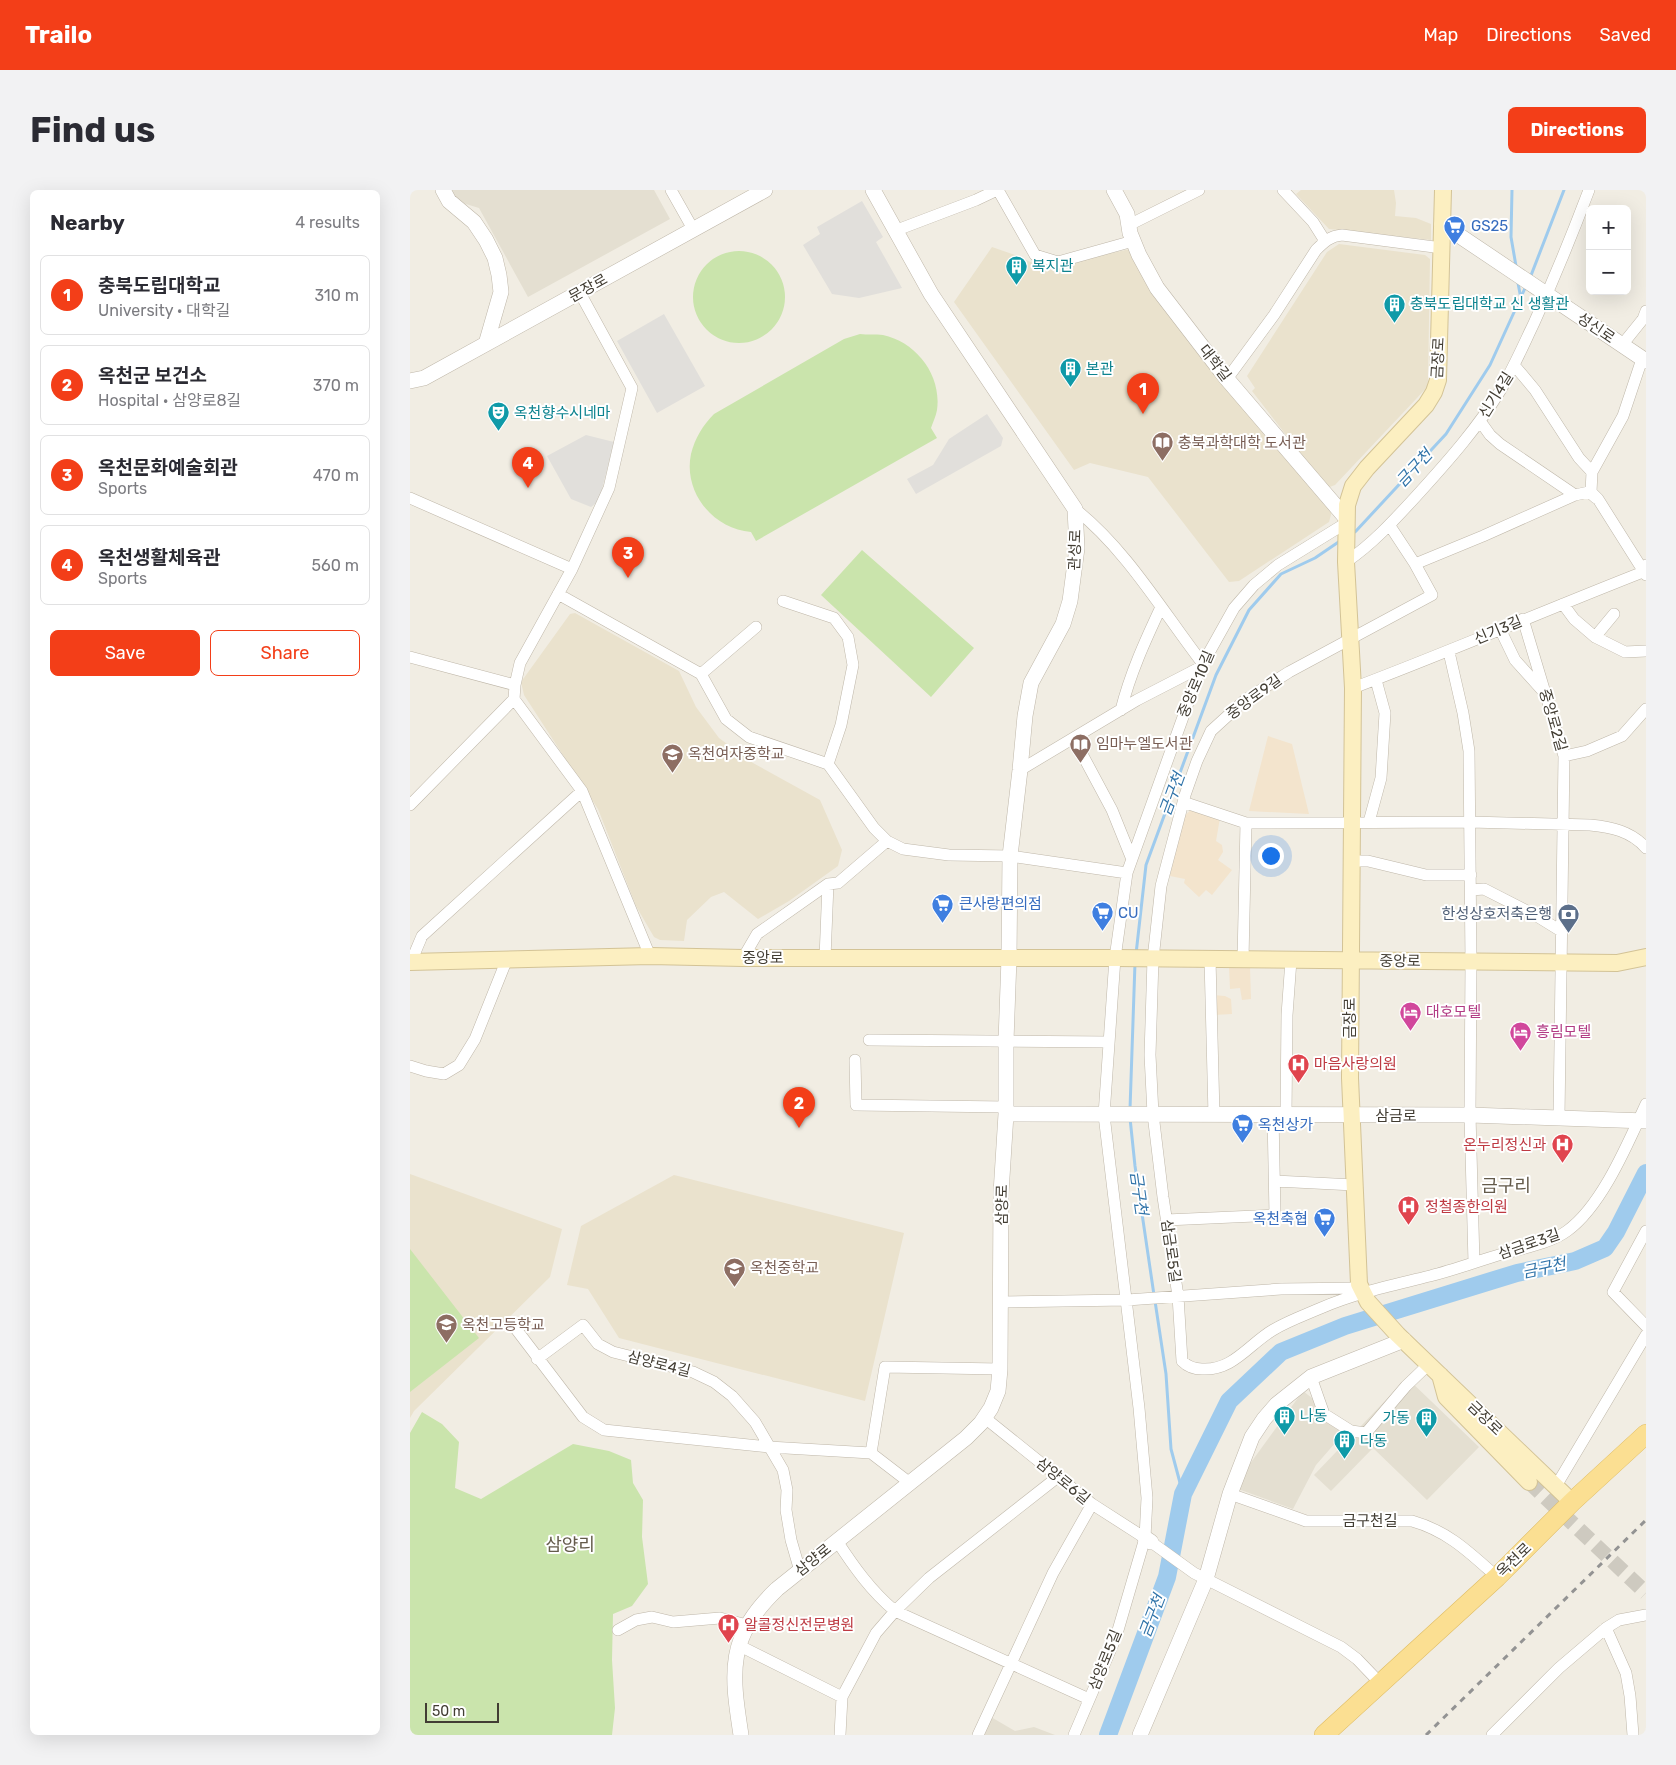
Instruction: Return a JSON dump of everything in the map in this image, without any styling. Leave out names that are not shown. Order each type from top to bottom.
[{"type":"main road","name":"금장로","points":[[1443,190],[1438,380],[1434,392],[1426,405],[1367,468],[1353,486],[1347,505],[1346,559],[1353,688],[1350,1078],[1359,1276],[1364,1294],[1401,1337],[1572,1502]]},
{"type":"main road","name":"중앙로","points":[[411,962],[650,956],[1617,963],[1646,957]]},
{"type":"main road","points":[[1435,1370],[1446,1397],[1529,1482]]},
{"type":"main road","name":"옥천로","points":[[1324,1735],[1496,1577],[1572,1502],[1646,1434]]},
{"type":"street","points":[[443,190],[449,201],[474,222],[495,258],[501,292],[486,344]]},
{"type":"street","points":[[672,190],[693,229]]},
{"type":"street","name":"문장로","points":[[410,381],[424,378],[765,190]]},
{"type":"street","name":"관성로","points":[[874,190],[931,294],[1075,509],[1077,548],[1070,601],[1063,624],[1031,683],[1024,716],[1010,856],[1009,958]]},
{"type":"street","points":[[896,230],[976,200],[997,190],[1035,256],[1058,262],[1133,241]]},
{"type":"street","name":"대학길","points":[[1114,190],[1127,214],[1133,241],[1139,255],[1157,288],[1227,379],[1346,521]]},
{"type":"street","points":[[1129,225],[1199,190]]},
{"type":"street","points":[[1284,190],[1313,222],[1325,241]]},
{"type":"street","name":"신기4길","points":[[1346,559],[1367,547],[1390,526],[1438,473],[1480,421],[1514,365],[1547,295],[1589,190]]},
{"type":"street","name":"성신로","points":[[1442,224],[1644,360]]},
{"type":"street","points":[[1227,379],[1274,315],[1316,250],[1325,241],[1334,236],[1342,235],[1442,248]]},
{"type":"street","points":[[410,805],[514,699],[520,663],[572,569],[609,488],[632,388],[580,293]]},
{"type":"street","points":[[1622,345],[1643,319],[1646,311]]},
{"type":"street","points":[[1644,360],[1623,416],[1592,472],[1591,492],[1598,499],[1645,571]]},
{"type":"street","points":[[1514,365],[1534,390],[1579,458],[1592,472]]},
{"type":"street","points":[[1480,421],[1490,435],[1500,444],[1575,495]]},
{"type":"street","points":[[1415,564],[1575,495],[1589,492],[1598,499]]},
{"type":"street","points":[[410,498],[572,569]]},
{"type":"street","points":[[1020,770],[1202,665],[1111,544],[1089,519],[1075,509]]},
{"type":"street","name":"중앙로10길","points":[[1130,1300],[1107,1115],[1109,1042],[1115,958],[1127,872],[1131,857],[1202,665],[1234,608],[1254,585],[1278,566],[1346,521]]},
{"type":"street","points":[[1350,639],[1432,595],[1415,564],[1390,526]]},
{"type":"street","name":"신기3길","points":[[1353,688],[1449,652],[1524,619],[1645,571]]},
{"type":"street","points":[[558,594],[701,674],[726,719],[749,737],[828,764],[874,828],[887,841],[903,849],[949,855],[1010,856],[1127,872]]},
{"type":"street","points":[[783,601],[834,618],[848,636],[853,665],[841,725],[828,764]]},
{"type":"street","points":[[1563,604],[1574,619],[1595,637],[1625,652],[1646,652]]},
{"type":"street","points":[[1121,710],[1126,689],[1142,646],[1161,608]]},
{"type":"street","points":[[1595,637],[1614,614]]},
{"type":"street","name":"중앙로2길","points":[[1524,619],[1564,756],[1559,1117]]},
{"type":"street","points":[[701,674],[756,626]]},
{"type":"street","points":[[1500,629],[1516,660],[1545,694]]},
{"type":"street","name":"중앙로9길","points":[[1148,959],[1161,886],[1183,802],[1196,761],[1211,731],[1245,700],[1289,672],[1350,639]]},
{"type":"street","points":[[1449,652],[1464,713],[1469,751],[1472,962],[1470,1116],[1474,1262]]},
{"type":"street","points":[[410,657],[515,685]]},
{"type":"street","points":[[1369,822],[1381,778],[1385,713],[1376,680]]},
{"type":"street","points":[[514,699],[582,790],[650,956]]},
{"type":"street","points":[[1564,756],[1587,752],[1622,736],[1646,709]]},
{"type":"street","points":[[1074,739],[1112,810],[1131,857]]},
{"type":"street","points":[[411,962],[422,936],[582,790]]},
{"type":"street","points":[[1183,802],[1246,823],[1470,822],[1608,827],[1622,830],[1640,841],[1646,848]]},
{"type":"street","points":[[1243,959],[1246,823]]},
{"type":"street","points":[[743,958],[757,934],[828,884],[838,883],[887,841]]},
{"type":"street","points":[[1352,861],[1368,860],[1426,875],[1470,875]]},
{"type":"street","points":[[826,958],[828,884]]},
{"type":"street","points":[[1471,890],[1484,889],[1535,915],[1561,931]]},
{"type":"street","name":"삼양로","points":[[741,1735],[734,1679],[738,1645],[747,1625],[760,1605],[777,1589],[966,1438],[985,1418],[998,1391],[1002,1302],[1001,1193],[1006,1110],[1009,958]]},
{"type":"street","points":[[410,1066],[444,1074],[459,1065],[475,1039],[507,959]]},
{"type":"street","points":[[1148,959],[1149,1114]]},
{"type":"street","points":[[1210,959],[1214,1115]]},
{"type":"street","points":[[1166,1220],[1275,1215],[1275,1181],[1287,1032],[1290,960]]},
{"type":"street","points":[[869,1040],[1109,1042]]},
{"type":"street","points":[[855,1060],[856,1105],[1107,1115]]},
{"type":"street","name":"삼금로3길","points":[[1364,1294],[1539,1243],[1566,1232],[1595,1202],[1642,1120],[1646,1104]]},
{"type":"street","name":"삼금로5길","points":[[1149,1114],[1166,1220],[1174,1296],[1281,1289],[1364,1294]]},
{"type":"street","name":"삼금로","points":[[1107,1115],[1470,1116],[1642,1120]]},
{"type":"street","points":[[1275,1181],[1354,1185]]},
{"type":"street","points":[[1646,1231],[1613,1292],[1646,1326]]},
{"type":"street","points":[[1002,1302],[1130,1300],[1174,1296],[1182,1361],[1186,1365],[1208,1370],[1228,1364],[1272,1331],[1292,1320],[1331,1304],[1364,1294]]},
{"type":"street","name":"삼양로5길","points":[[837,1541],[853,1566],[871,1588],[895,1611],[1089,1699],[1116,1637],[1148,1540],[1147,1498],[1130,1300]]},
{"type":"street","name":"삼양로4길","points":[[537,1359],[584,1326],[598,1344],[613,1352],[693,1372],[714,1382],[732,1396],[756,1422],[783,1470],[787,1490],[786,1510],[791,1540],[800,1571]]},
{"type":"street","points":[[516,1330],[583,1417],[604,1430],[769,1447],[871,1453],[910,1483]]},
{"type":"street","points":[[1556,1486],[1646,1335]]},
{"type":"street","points":[[1140,1735],[1252,1436],[1277,1404],[1311,1376],[1401,1337]]},
{"type":"street","points":[[871,1453],[885,1367],[1000,1369]]},
{"type":"street","points":[[1311,1376],[1324,1414],[1351,1431],[1366,1433],[1406,1386],[1435,1370]]},
{"type":"street","name":"삼양로6길","points":[[985,1418],[1092,1504],[1200,1576]]},
{"type":"street","points":[[840,1735],[842,1697],[876,1633],[895,1611],[930,1578],[1059,1476]]},
{"type":"street","name":"금구천길","points":[[1230,1494],[1306,1521],[1412,1521],[1423,1524],[1439,1530],[1452,1539],[1496,1577]]},
{"type":"street","points":[[978,1735],[1053,1573],[1092,1504]]},
{"type":"street","points":[[1200,1576],[1341,1647],[1358,1659],[1380,1684]]},
{"type":"street","points":[[1492,1735],[1559,1668],[1606,1628],[1619,1620],[1646,1615]]},
{"type":"street","points":[[618,1630],[636,1620],[652,1617],[673,1622],[720,1618],[747,1625]]},
{"type":"street","points":[[1606,1628],[1626,1673],[1633,1735]]},
{"type":"street","points":[[738,1645],[842,1697]]},
{"type":"street","points":[[1074,1735],[1089,1699]]},
{"type":"shaded area","points":[[449,190],[654,190],[670,219],[528,297],[479,208],[456,201]]},
{"type":"shaded area","points":[[1301,190],[1394,190],[1395,216],[1416,218],[1431,224],[1431,240],[1329,229],[1296,194]]},
{"type":"shaded area","points":[[862,201],[883,237],[876,242],[902,288],[859,298],[832,294],[803,245],[820,234],[817,227]]},
{"type":"shaded area","points":[[1339,244],[1425,255],[1430,259],[1428,381],[1427,387],[1335,485],[1327,488],[1252,391],[1255,388],[1247,376],[1327,252]]},
{"type":"shaded area","points":[[992,247],[1044,268],[1130,249],[1332,511],[1329,522],[1239,581],[1229,582],[1148,477],[1090,463],[1074,470],[954,302]]},
{"type":"shaded area","points":[[664,314],[705,386],[657,413],[617,341]]},
{"type":"shaded area","points":[[987,414],[1003,438],[1001,446],[916,494],[907,479],[933,465],[949,439]]},
{"type":"shaded area","points":[[586,435],[614,442],[599,501],[591,507],[571,499],[547,456]]},
{"type":"shaded area","name":"옥천여자중학교","points":[[575,613],[679,671],[696,707],[719,738],[753,763],[820,800],[842,850],[838,866],[789,901],[758,919],[724,892],[711,897],[687,920],[684,941],[660,940],[654,937],[636,906],[598,809],[524,695],[521,682],[570,614]]},
{"type":"shaded area","points":[[1268,736],[1292,744],[1309,814],[1249,811]]},
{"type":"shaded area","points":[[1192,809],[1220,818],[1216,841],[1222,845],[1223,852],[1218,860],[1232,870],[1212,895],[1206,890],[1199,897],[1184,883],[1185,879],[1170,876],[1182,818]]},
{"type":"shaded area","points":[[1229,966],[1250,967],[1251,999],[1242,1000],[1240,988],[1230,989]]},
{"type":"shaded area","points":[[1213,995],[1225,996],[1231,999],[1232,1014],[1214,1015]]},
{"type":"shaded area","name":"옥천고등학교","points":[[410,1174],[562,1229],[550,1277],[414,1411],[410,1418]]},
{"type":"shaded area","name":"옥천중학교","points":[[674,1175],[904,1233],[865,1401],[619,1338],[588,1289],[567,1285],[581,1226]]},
{"type":"shaded area","points":[[1407,1378],[1479,1447],[1427,1500],[1373,1448],[1331,1491],[1314,1475]]},
{"type":"shaded area","points":[[1303,1391],[1349,1427],[1316,1465],[1293,1509],[1238,1489],[1244,1472]]},
{"type":"shaded area","points":[[991,1717],[1015,1731],[1034,1727],[1055,1735],[983,1735]]},
{"type":"green space","points":[[739,251],[757,254],[772,264],[782,279],[785,297],[782,315],[772,330],[757,340],[739,343],[721,340],[706,330],[696,315],[693,297],[696,279],[706,264],[721,254]]},
{"type":"green space","points":[[860,334],[883,335],[895,339],[906,345],[924,362],[935,384],[937,412],[931,428],[937,438],[756,541],[751,532],[724,524],[713,516],[696,495],[690,468],[693,448],[697,437],[706,423],[714,414],[844,339]]},
{"type":"green space","points":[[862,550],[974,648],[931,697],[821,595]]},
{"type":"green space","points":[[410,1249],[479,1338],[410,1392]]},
{"type":"green space","points":[[422,1412],[442,1424],[459,1442],[455,1488],[481,1499],[573,1444],[609,1451],[631,1460],[633,1483],[643,1500],[642,1537],[648,1584],[632,1606],[613,1614],[612,1660],[615,1708],[612,1735],[410,1735],[410,1433]]},
{"type":"waterway","points":[[1512,190],[1511,237],[1516,266]]},
{"type":"waterway","name":"금구천","points":[[1530,278],[1564,190]]},
{"type":"waterway","points":[[1518,283],[1521,299]]},
{"type":"waterway","name":"금구천","points":[[1352,534],[1446,434],[1490,365],[1526,286]]},
{"type":"waterway","name":"금구천","points":[[1136,954],[1146,865],[1216,675],[1249,610],[1281,574],[1315,558],[1340,541]]},
{"type":"waterway","name":"금구천","points":[[1130,1109],[1135,963]]},
{"type":"waterway","name":"금구천","points":[[1130,1118],[1154,1295]]},
{"type":"waterway","name":"금구천","points":[[1108,1735],[1167,1577],[1183,1494],[1229,1401],[1281,1352],[1345,1326],[1517,1273],[1575,1261],[1605,1248],[1616,1232],[1646,1173]]},
{"type":"waterway","name":"금구천","points":[[1155,1301],[1166,1374],[1171,1449],[1183,1494]]},
{"type":"tunnel","points":[[1529,1482],[1646,1593]]},
{"type":"railway","points":[[1426,1735],[1646,1520]]},
{"type":"place","name":"GS25","points":[[1455,245]]},
{"type":"place","name":"복지관","points":[[1016,285]]},
{"type":"place","name":"충북도립대학교 신 생활관","points":[[1394,323]]},
{"type":"place","name":"본관","points":[[1070,388]]},
{"type":"place","name":"충북도립대학교","points":[[1143,414]]},
{"type":"place","name":"옥천향수시네마","points":[[498,432]]},
{"type":"place","name":"충북과학대학 도서관","points":[[1162,462]]},
{"type":"place","name":"옥천생활체육관","points":[[528,488]]},
{"type":"place","name":"옥천문화예술회관","points":[[628,578]]},
{"type":"place","name":"임마누엘도서관","points":[[1080,763]]},
{"type":"place","name":"옥천여자중학교","points":[[672,773]]},
{"type":"place","name":"큰사랑편의점","points":[[943,923]]},
{"type":"place","name":"CU","points":[[1102,932]]},
{"type":"place","name":"한성상호저축은행","points":[[1568,933]]},
{"type":"place","name":"대호모텔","points":[[1410,1031]]},
{"type":"place","name":"흥림모텔","points":[[1520,1051]]},
{"type":"place","name":"마음사랑의원","points":[[1298,1083]]},
{"type":"place","name":"옥천군 보건소","points":[[799,1128]]},
{"type":"place","name":"옥천상가","points":[[1242,1144]]},
{"type":"place","name":"온누리정신과","points":[[1562,1164]]},
{"type":"place","name":"정철종한의원","points":[[1409,1226]]},
{"type":"place","name":"옥천축협","points":[[1324,1238]]},
{"type":"place","name":"옥천중학교","points":[[734,1287]]},
{"type":"place","name":"옥천고등학교","points":[[446,1344]]},
{"type":"place","name":"나동","points":[[1284,1435]]},
{"type":"place","name":"가동","points":[[1426,1437]]},
{"type":"place","name":"다동","points":[[1344,1460]]},
{"type":"place","name":"알콜정신전문병원","points":[[728,1644]]},
{"type":"district","name":"금구리","points":[[1506,1186]]},
{"type":"district","name":"삼양리","points":[[570,1545]]}]
